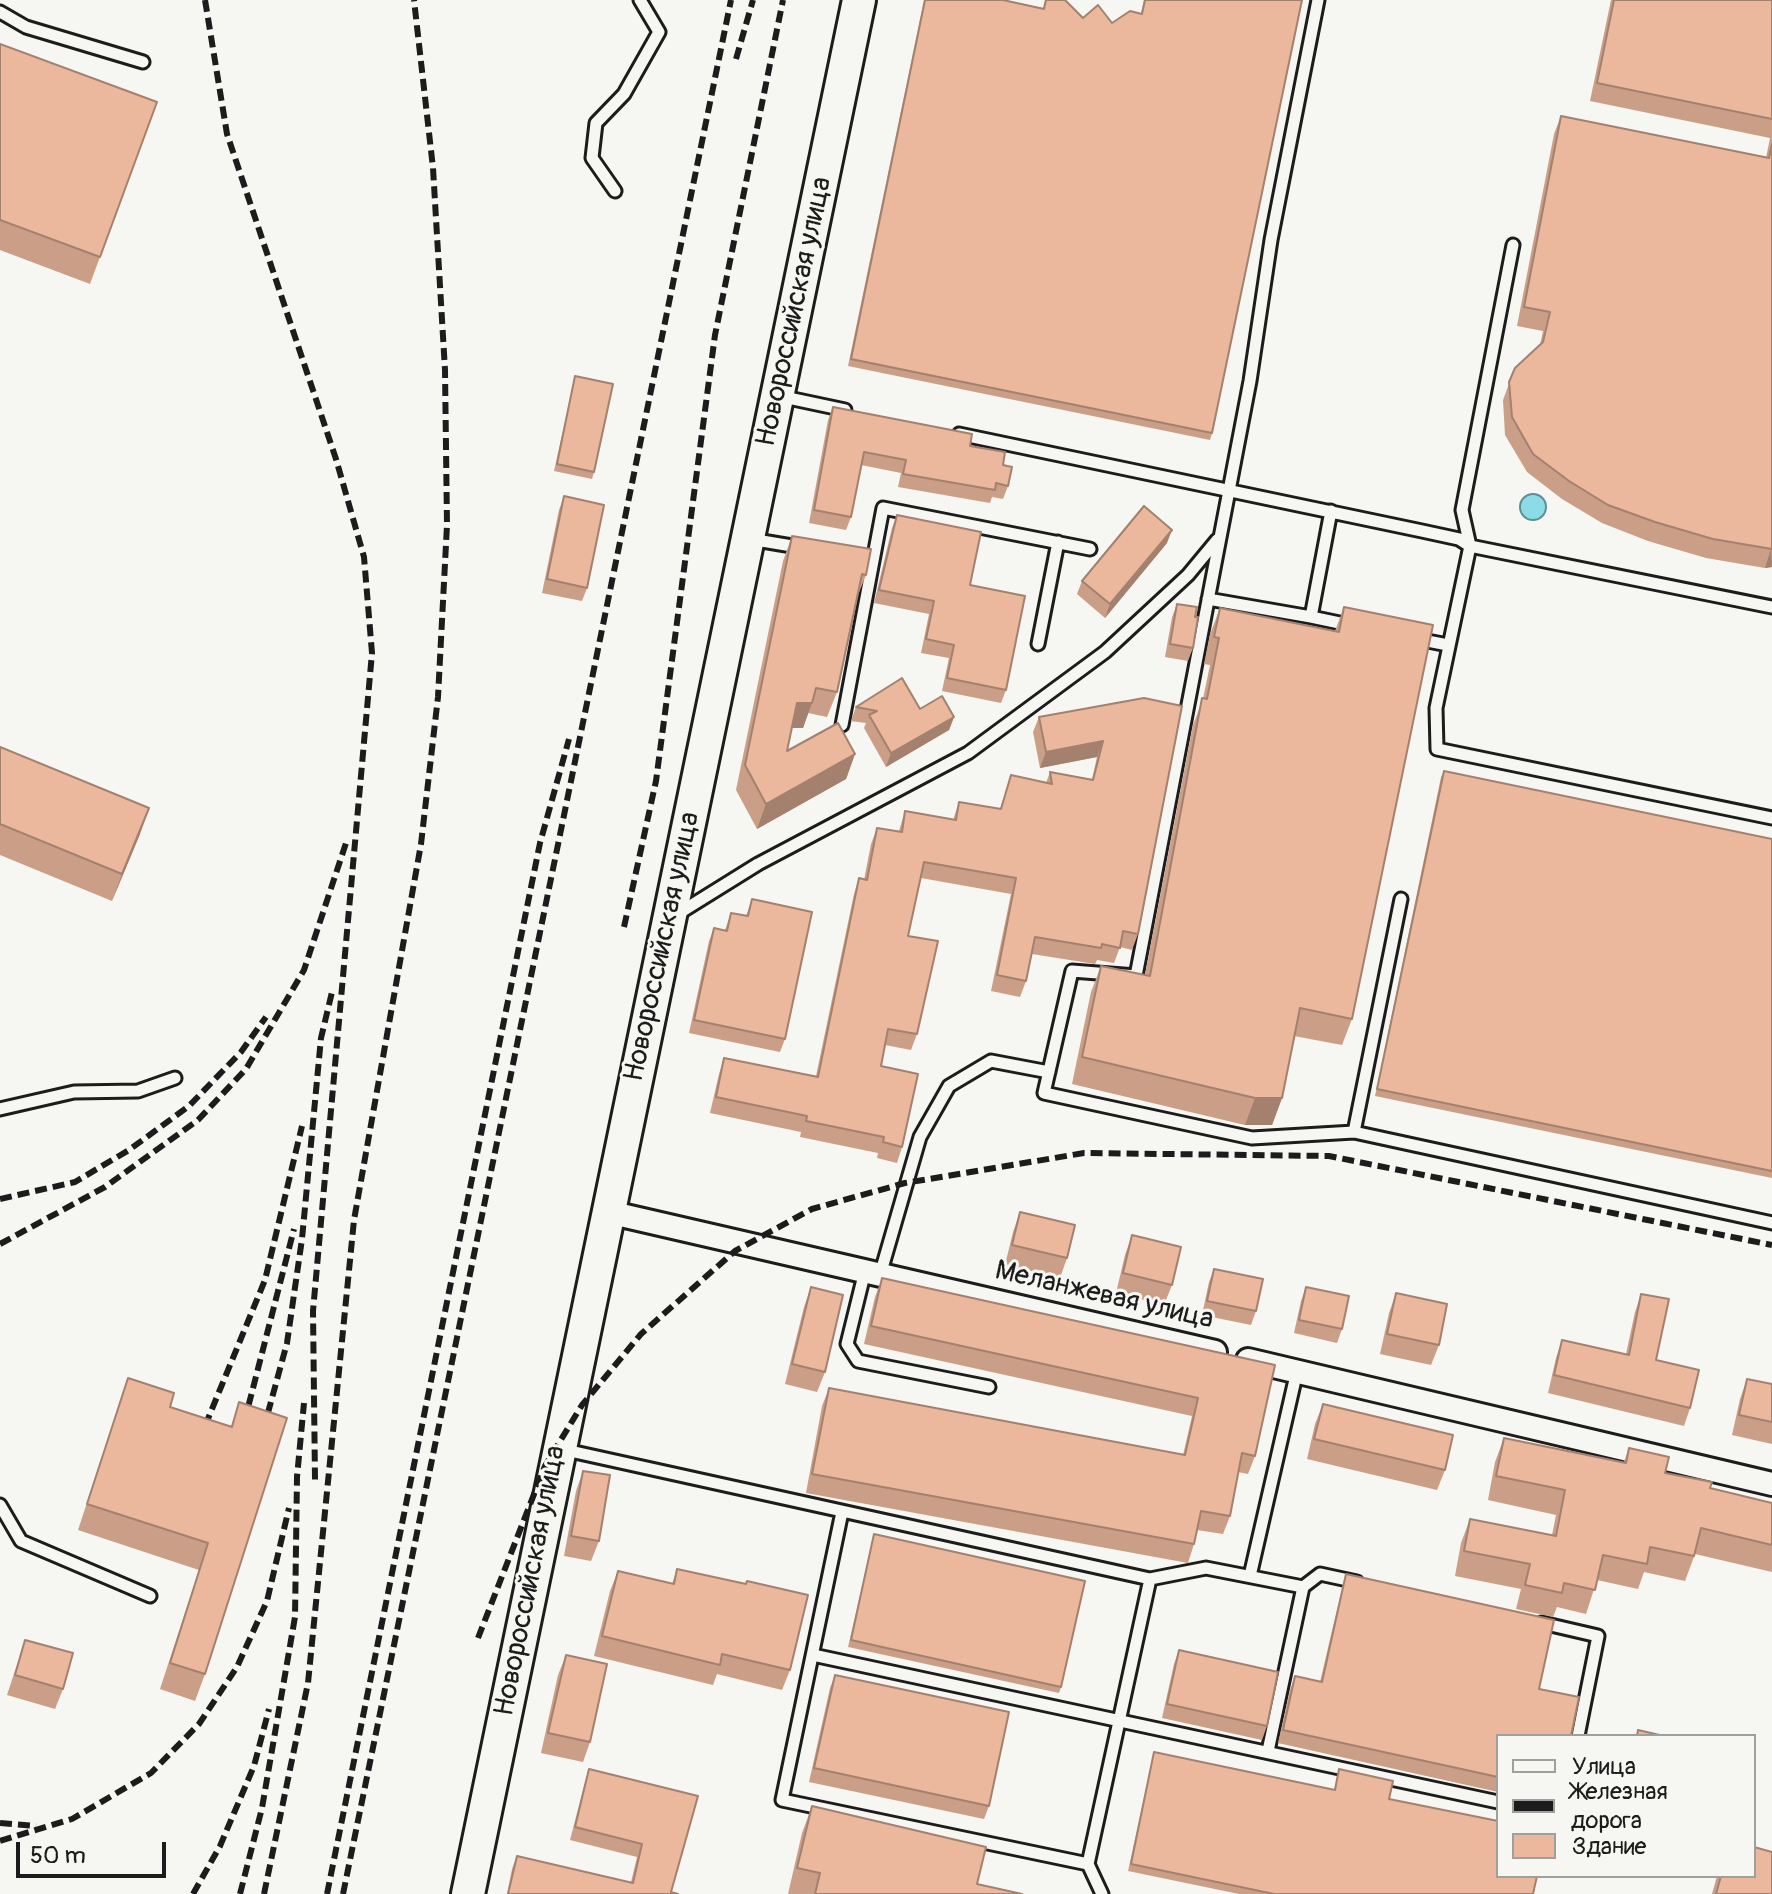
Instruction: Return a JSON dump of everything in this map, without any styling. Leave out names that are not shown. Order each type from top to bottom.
[{"type":"main road","name":"Новороссийская улица","points":[[468,1894],[859,0]]},
{"type":"street","name":"Меланжевая улица","points":[[608,1212],[1772,1484]]},
{"type":"lane","points":[[615,191],[592,158],[596,123],[624,94],[659,32],[640,0]]},
{"type":"lane","points":[[1318,0],[1136,976],[1072,971],[1044,1093],[1252,1138],[1354,1132],[1772,1223]]},
{"type":"lane","points":[[0,12],[26,27],[143,62]]},
{"type":"lane","points":[[1513,245],[1462,510],[1470,546],[1436,708],[1437,749],[1772,818]]},
{"type":"lane","points":[[778,396],[856,412]]},
{"type":"lane","points":[[949,432],[1459,539],[1470,546],[1772,607]]},
{"type":"lane","points":[[842,725],[883,508],[1090,549]]},
{"type":"lane","points":[[1311,617],[1331,511]]},
{"type":"lane","points":[[669,919],[758,864],[968,753],[1105,652],[1188,575],[1219,537]]},
{"type":"lane","points":[[749,539],[811,549]]},
{"type":"lane","points":[[1038,644],[1058,542]]},
{"type":"lane","points":[[858,558],[873,560]]},
{"type":"lane","points":[[1208,599],[1371,629]]},
{"type":"lane","points":[[1399,635],[1448,645]]},
{"type":"lane","points":[[1354,1132],[1401,899]]},
{"type":"lane","points":[[989,1387],[858,1361],[847,1344],[920,1137],[949,1086],[991,1061],[1049,1072]]},
{"type":"lane","points":[[0,1109],[74,1092],[138,1091],[175,1078]]},
{"type":"lane","points":[[1250,1576],[1297,1371]]},
{"type":"lane","points":[[558,1449],[1150,1579],[1206,1568],[1303,1587]]},
{"type":"lane","points":[[0,1505],[21,1541],[150,1596]]},
{"type":"lane","points":[[842,1512],[782,1800],[1088,1864]]},
{"type":"lane","points":[[1268,1751],[1303,1587],[1320,1574],[1366,1584]]},
{"type":"lane","points":[[1102,1894],[1088,1864],[1150,1579]]},
{"type":"lane","points":[[1536,1622],[1598,1636],[1578,1734]]},
{"type":"lane","points":[[813,1655],[1496,1802]]},
{"type":"water","points":[[1533,494],[1542,498],[1546,507],[1542,516],[1533,520],[1524,516],[1520,507],[1524,498]]},
{"type":"building","points":[[925,0],[1003,0],[1044,9],[1046,0],[1065,0],[1083,18],[1098,5],[1112,23],[1130,11],[1142,14],[1145,0],[1302,0],[1212,433],[851,359]]},
{"type":"building","points":[[1614,0],[1772,0],[1772,119],[1597,83]]},
{"type":"building","points":[[0,44],[157,102],[100,257],[0,220]]},
{"type":"building","points":[[1561,116],[1769,158],[1772,144],[1772,549],[1713,539],[1608,505],[1533,454],[1512,417],[1509,382],[1515,368],[1543,342],[1550,312],[1524,307]]},
{"type":"building","points":[[575,376],[613,384],[594,472],[557,464]]},
{"type":"building","points":[[833,407],[972,434],[970,446],[1005,452],[1003,465],[1012,467],[1008,486],[996,483],[995,490],[903,474],[906,460],[864,452],[851,517],[814,510]]},
{"type":"building","points":[[564,496],[604,505],[587,588],[547,579]]},
{"type":"building","points":[[1144,506],[1172,530],[1110,604],[1082,581]]},
{"type":"building","points":[[897,515],[981,532],[970,585],[1025,596],[1006,690],[947,678],[954,645],[926,639],[934,601],[879,590]]},
{"type":"building","points":[[792,536],[871,549],[866,575],[862,574],[837,692],[816,688],[812,703],[797,703],[787,751],[838,723],[855,754],[766,804],[745,765]]},
{"type":"building","points":[[1177,604],[1197,607],[1193,648],[1170,644]]},
{"type":"building","points":[[1344,607],[1433,625],[1352,1019],[1300,1008],[1282,1098],[1255,1098],[1082,1057],[1101,966],[1150,976],[1202,698],[1207,699],[1219,638],[1214,637],[1220,608],[1339,632]]},
{"type":"building","points":[[902,678],[920,709],[942,696],[954,717],[891,753],[869,715],[877,711],[856,707]]},
{"type":"building","points":[[1144,698],[1182,706],[1138,934],[1123,931],[1120,948],[1102,944],[1101,948],[1035,937],[1026,981],[997,975],[1016,878],[924,862],[908,936],[938,941],[917,1034],[888,1029],[881,1066],[918,1074],[902,1147],[883,1142],[884,1137],[806,1121],[807,1116],[716,1097],[724,1058],[818,1077],[859,878],[867,880],[877,828],[902,832],[905,811],[956,820],[959,802],[1001,809],[1011,775],[1052,784],[1050,772],[1093,780],[1103,741],[1046,752],[1039,717]]},
{"type":"building","points":[[0,747],[149,808],[122,874],[0,824]]},
{"type":"building","points":[[1444,771],[1772,839],[1772,1171],[1377,1089]]},
{"type":"building","points":[[752,899],[812,912],[785,1039],[694,1020],[714,928],[727,931],[731,913],[748,916]]},
{"type":"building","points":[[1020,1212],[1075,1225],[1067,1258],[1012,1245]]},
{"type":"building","points":[[1132,1235],[1181,1247],[1172,1285],[1123,1273]]},
{"type":"building","points":[[1214,1269],[1263,1279],[1256,1311],[1207,1301]]},
{"type":"building","points":[[882,1278],[1275,1365],[1255,1456],[1242,1453],[1230,1516],[1201,1511],[1194,1544],[812,1474],[829,1388],[1185,1455],[1198,1398],[871,1326]]},
{"type":"building","points":[[811,1287],[843,1295],[825,1372],[792,1364]]},
{"type":"building","points":[[1306,1287],[1349,1296],[1342,1329],[1299,1320]]},
{"type":"building","points":[[1396,1293],[1447,1304],[1439,1345],[1387,1334]]},
{"type":"building","points":[[1641,1294],[1669,1299],[1656,1360],[1699,1370],[1690,1408],[1554,1375],[1562,1340],[1629,1355]]},
{"type":"building","points":[[128,1378],[174,1393],[170,1407],[232,1427],[239,1402],[287,1418],[205,1674],[170,1663],[208,1543],[87,1504]]},
{"type":"building","points":[[1747,1379],[1772,1384],[1772,1422],[1739,1415]]},
{"type":"building","points":[[1323,1404],[1453,1435],[1445,1470],[1314,1439]]},
{"type":"building","points":[[1504,1438],[1626,1463],[1629,1448],[1669,1457],[1665,1473],[1712,1482],[1710,1488],[1772,1503],[1772,1545],[1701,1528],[1694,1556],[1650,1547],[1647,1564],[1603,1555],[1595,1590],[1564,1583],[1562,1593],[1525,1585],[1530,1564],[1464,1551],[1470,1519],[1556,1536],[1565,1490],[1496,1476]]},
{"type":"building","points":[[583,1471],[610,1475],[599,1541],[571,1536]]},
{"type":"building","points":[[874,1534],[1085,1581],[1061,1687],[851,1640]]},
{"type":"building","points":[[677,1569],[808,1595],[790,1670],[722,1654],[720,1665],[602,1636],[618,1571],[674,1584]]},
{"type":"building","points":[[1346,1574],[1554,1620],[1539,1689],[1579,1697],[1571,1734],[1496,1734],[1496,1777],[1283,1730],[1295,1676],[1322,1682]]},
{"type":"building","points":[[25,1640],[73,1653],[63,1689],[15,1675]]},
{"type":"building","points":[[1179,1650],[1278,1672],[1267,1726],[1167,1704]]},
{"type":"building","points":[[566,1655],[607,1664],[590,1742],[548,1733]]},
{"type":"building","points":[[835,1675],[1009,1712],[989,1806],[814,1768]]},
{"type":"building","points":[[1154,1752],[1335,1790],[1339,1769],[1393,1781],[1389,1799],[1496,1821],[1496,1878],[1537,1878],[1533,1894],[1274,1894],[1131,1864]]},
{"type":"building","points":[[589,1769],[698,1796],[671,1892],[678,1894],[508,1894],[517,1856],[633,1883],[642,1844],[575,1827]]},
{"type":"building","points":[[812,1806],[986,1847],[977,1884],[1022,1894],[815,1894],[820,1873],[797,1868]]},
{"type":"building","points":[[1756,1848],[1772,1852],[1772,1894],[1716,1894],[1720,1878],[1756,1878]]},
{"type":"railway","points":[[205,0],[227,134],[336,459],[364,557],[372,653],[313,1311],[315,1480]]},
{"type":"railway","points":[[264,1894],[308,1683],[354,1220],[421,844],[438,697],[447,525],[445,370],[433,168],[414,0]]},
{"type":"railway","points":[[343,1894],[731,0]]},
{"type":"railway","points":[[736,59],[753,0]]},
{"type":"railway","points":[[624,927],[656,781],[715,335],[783,0]]},
{"type":"railway","points":[[327,1894],[540,843],[569,739]]},
{"type":"railway","points":[[0,1244],[105,1187],[198,1120],[246,1069],[304,970],[347,840]]},
{"type":"railway","points":[[263,1431],[287,1343],[302,1239],[321,1038],[332,992]]},
{"type":"railway","points":[[0,1199],[75,1182],[129,1150],[189,1106],[241,1052],[266,1017]]},
{"type":"railway","points":[[205,1426],[265,1280],[302,1126]]},
{"type":"railway","points":[[478,1638],[545,1466],[582,1405],[641,1334],[735,1251],[812,1209],[905,1183],[1084,1153],[1329,1156],[1772,1245]]},
{"type":"railway","points":[[244,1423],[294,1229]]},
{"type":"railway","points":[[240,1894],[262,1808],[295,1617],[297,1477],[304,1403]]},
{"type":"railway","points":[[0,1841],[72,1819],[151,1773],[199,1724],[237,1667],[267,1601],[289,1508]]},
{"type":"railway","points":[[193,1894],[220,1846],[254,1766],[269,1709]]},
{"type":"railway","points":[[0,1823],[36,1826]]}]
